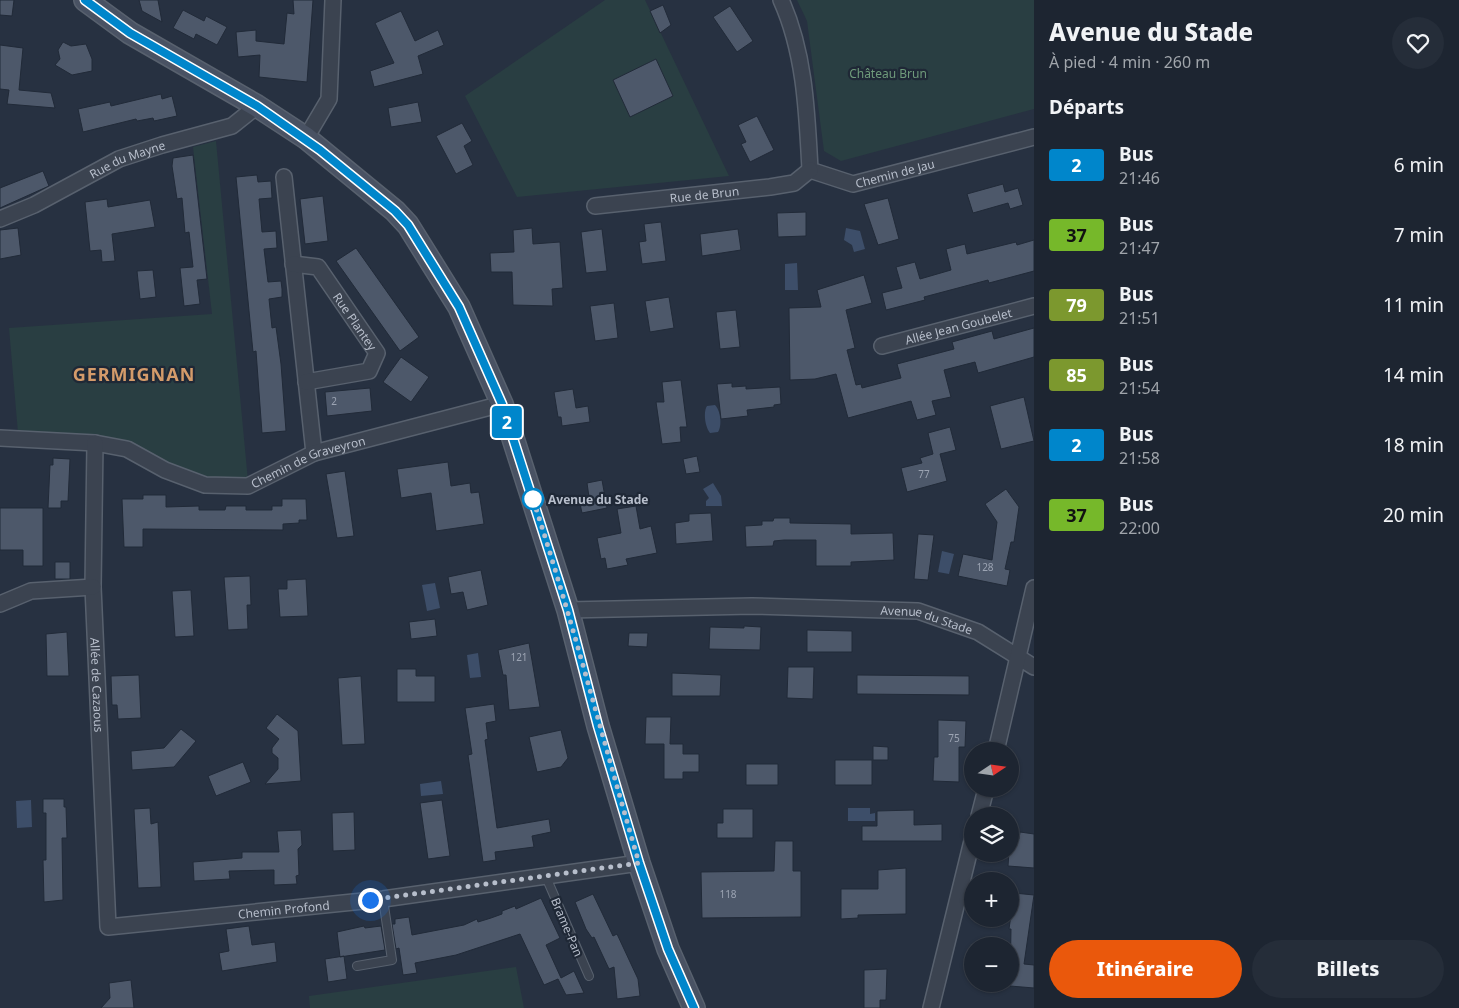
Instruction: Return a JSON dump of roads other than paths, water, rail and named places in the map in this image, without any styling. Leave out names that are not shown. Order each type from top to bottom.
[{"type":"main road","points":[[85,0],[130,33],[257,106],[306,138],[395,211],[408,225],[459,307],[502,404],[568,610],[598,726],[639,863],[668,949],[694,1008]]},
{"type":"street","points":[[306,138],[329,100],[333,0]]},
{"type":"street","points":[[781,0],[791,21],[806,96],[810,170]]},
{"type":"street","name":"Rue du Mayne","points":[[0,218],[34,205],[120,160],[162,145],[232,126],[257,106]]},
{"type":"street","name":"Chemin de Jau","points":[[810,170],[853,184],[1034,137]]},
{"type":"street","name":"Rue de Brun","points":[[595,206],[770,188],[794,182],[810,170]]},
{"type":"street","points":[[284,177],[314,454]]},
{"type":"street","name":"Rue Plantey","points":[[293,264],[318,267],[377,353],[369,371],[306,382]]},
{"type":"street","name":"Allée Jean Goubelet","points":[[882,346],[1034,306]]},
{"type":"street","name":"Chemin de Graveyron","points":[[0,438],[95,443],[127,449],[165,470],[205,485],[248,486],[314,454],[502,404]]},
{"type":"street","name":"Allée de Cazaous","points":[[95,443],[93,587],[108,927]]},
{"type":"street","points":[[0,604],[31,591],[93,587]]},
{"type":"street","points":[[998,742],[1034,588]]},
{"type":"street","name":"Avenue du Stade","points":[[568,610],[752,606],[903,609],[918,611],[978,632],[1034,667]]},
{"type":"street","points":[[931,1008],[967,862]]},
{"type":"street","name":"Chemin Profond","points":[[108,927],[383,899],[639,863]]},
{"type":"lane","name":"Brame-Pan","points":[[546,877],[589,976]]},
{"type":"lane","points":[[357,966],[392,960],[383,899]]},
{"type":"water","points":[[846,228],[860,231],[865,249],[854,252],[852,245],[844,240]]},
{"type":"water","points":[[797,263],[798,290],[785,290],[785,264]]},
{"type":"water","points":[[715,405],[720,415],[720,426],[718,432],[710,433],[706,423],[705,412],[707,406]]},
{"type":"water","points":[[713,483],[721,496],[722,506],[706,506],[706,501],[709,498],[703,489]]},
{"type":"water","points":[[942,551],[954,554],[949,574],[938,572]]},
{"type":"water","points":[[435,583],[440,608],[427,611],[422,585]]},
{"type":"water","points":[[478,653],[481,677],[470,678],[467,655]]},
{"type":"water","points":[[441,781],[443,794],[421,796],[420,784]]},
{"type":"water","points":[[31,800],[32,827],[17,828],[16,801]]},
{"type":"water","points":[[848,808],[870,808],[870,814],[875,813],[875,821],[848,821]]},
{"type":"place","name":"Avenue du Stade","points":[[533,499]]},
{"type":"district","name":"GERMIGNAN","points":[[134,374]]},
{"type":"park label","name":"Château Brun","points":[[888,73]]}]
